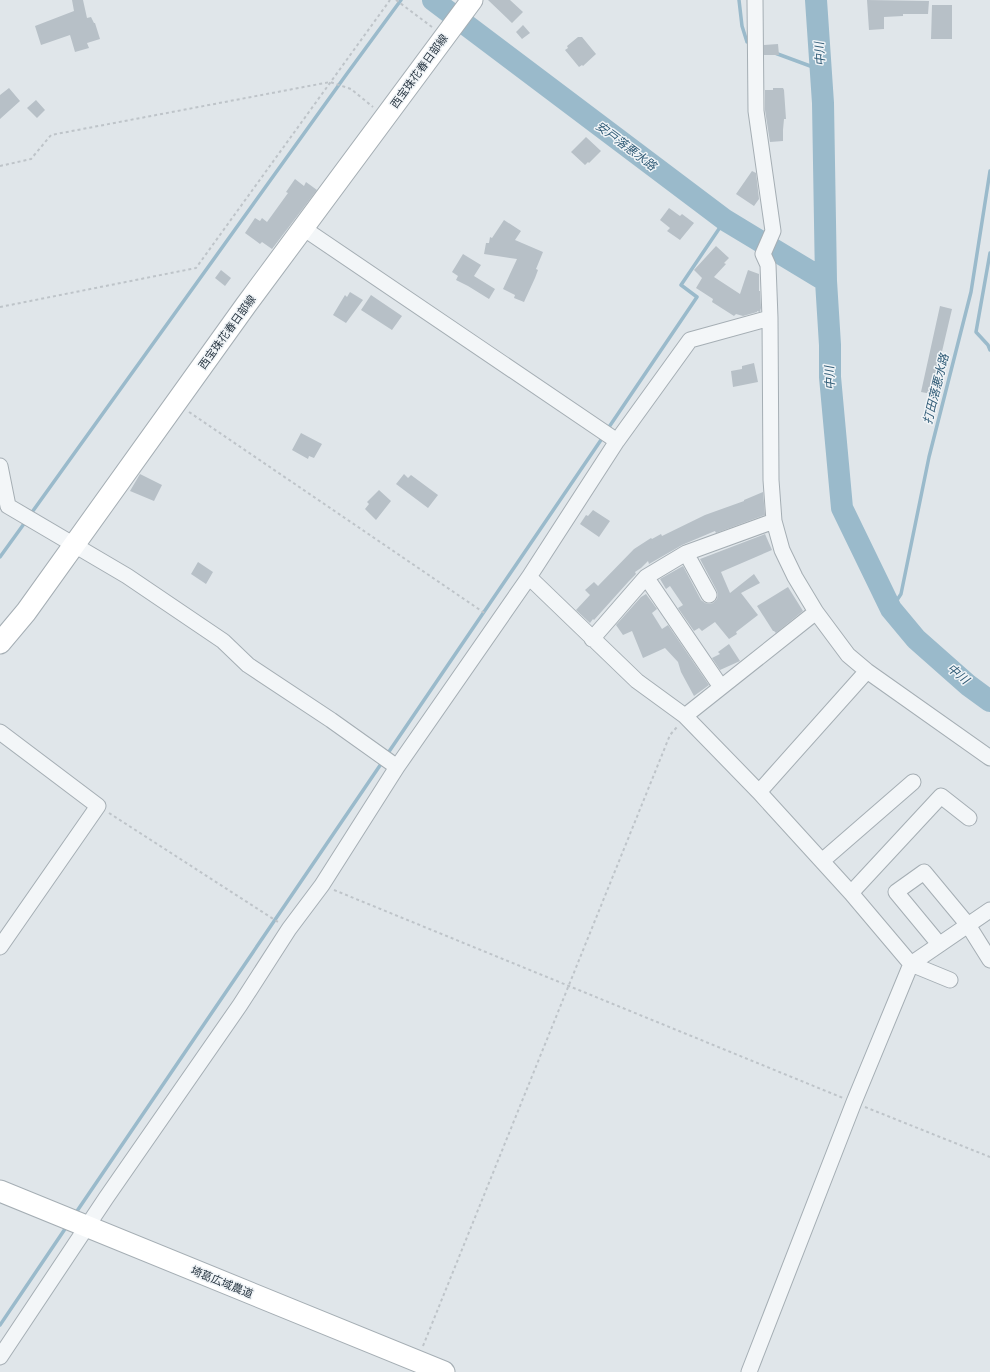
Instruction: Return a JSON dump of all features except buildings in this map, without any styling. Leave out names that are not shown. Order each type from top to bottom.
[{"type":"main road","name":"西宝珠花春日部線","points":[[0,644],[26,612],[303,228],[470,2]]},
{"type":"main road","name":"埼葛広域農道","points":[[0,1191],[87,1228],[444,1372]]},
{"type":"street","points":[[755,0],[756,111],[773,231],[763,254],[768,265],[770,318],[771,480],[774,521],[782,550],[795,577],[816,612],[848,655],[867,672],[990,758]]},
{"type":"street","points":[[303,228],[617,441]]},
{"type":"street","points":[[0,1357],[106,1198],[236,1011],[289,929],[322,885],[397,767],[528,577],[617,441],[690,340],[770,318]]},
{"type":"street","points":[[0,466],[8,506],[127,576],[223,641],[248,665],[331,720],[397,767]]},
{"type":"street","points":[[592,639],[646,577],[686,553],[774,521]]},
{"type":"street","points":[[686,553],[709,595]]},
{"type":"street","points":[[528,577],[637,681],[685,716],[759,792],[822,861],[911,964],[950,980]]},
{"type":"street","points":[[646,577],[721,687]]},
{"type":"street","points":[[685,716],[816,612]]},
{"type":"street","points":[[759,792],[867,672]]},
{"type":"street","points":[[0,732],[98,806],[0,947]]},
{"type":"street","points":[[822,861],[913,782]]},
{"type":"street","points":[[851,893],[941,796],[969,818]]},
{"type":"street","points":[[939,944],[896,892],[924,872],[968,925],[990,960]]},
{"type":"street","points":[[749,1372],[854,1102],[911,964],[990,910]]},
{"type":"path","points":[[0,307],[196,268],[390,0]]},
{"type":"path","points":[[396,0],[450,29]]},
{"type":"path","points":[[0,166],[31,159],[51,135],[330,82],[350,89],[386,117]]},
{"type":"path","points":[[176,403],[497,622]]},
{"type":"path","points":[[417,1361],[670,735],[685,716]]},
{"type":"path","points":[[98,806],[289,929]]},
{"type":"path","points":[[322,885],[990,1157]]},
{"type":"waterway","points":[[30,515],[401,0]]},
{"type":"waterway","name":"安戸落悪水路","points":[[433,0],[725,220],[826,281]]},
{"type":"waterway","points":[[739,0],[742,26],[747,42],[752,44]]},
{"type":"waterway","name":"中川","points":[[816,0],[823,103],[826,281],[830,345],[830,377],[842,508],[891,609],[916,639],[968,685],[990,701]]},
{"type":"waterway","points":[[775,53],[821,70]]},
{"type":"waterway","name":"打田落悪水路","points":[[891,609],[901,594],[929,457],[971,292],[990,171]]},
{"type":"waterway","points":[[607,430],[697,297],[681,285],[725,220]]},
{"type":"waterway","points":[[990,253],[976,332],[988,345],[990,350]]},
{"type":"waterway","points":[[386,756],[603,437]]},
{"type":"waterway","points":[[0,557],[26,521]]},
{"type":"waterway","points":[[75,1214],[383,761]]},
{"type":"waterway","points":[[0,1325],[67,1226]]}]
